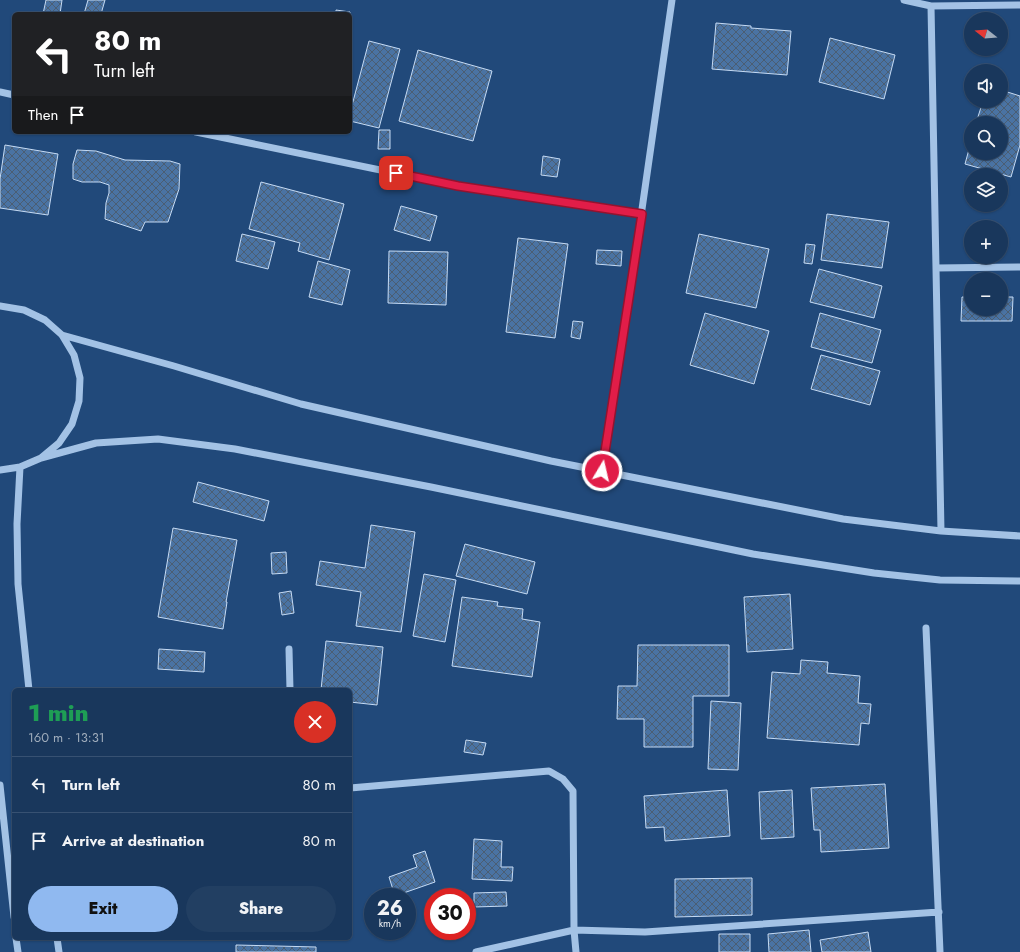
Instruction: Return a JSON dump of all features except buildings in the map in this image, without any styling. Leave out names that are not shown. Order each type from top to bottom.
[{"type":"street","points":[[602,471],[642,214],[672,0]]},
{"type":"street","points":[[904,0],[931,6],[1020,5]]},
{"type":"street","points":[[931,6],[941,531]]},
{"type":"street","points":[[0,92],[12,95]]},
{"type":"street","points":[[206,134],[458,186],[642,214]]},
{"type":"street","points":[[936,268],[1020,266]]},
{"type":"street","points":[[0,306],[24,310],[44,320],[62,335],[74,355],[80,378],[79,401],[72,424],[59,443],[41,458]]},
{"type":"street","points":[[62,335],[174,366],[301,404],[551,461],[843,519],[941,531],[1020,536]]},
{"type":"street","points":[[0,470],[20,467],[41,458],[96,443],[158,439],[235,449],[753,554],[889,575],[940,580],[1020,581]]},
{"type":"street","points":[[20,467],[17,524],[18,584],[29,688]]},
{"type":"street","points":[[926,628],[940,952]]},
{"type":"street","points":[[289,649],[290,688]]},
{"type":"street","points":[[352,788],[549,771],[563,779],[573,791],[574,930],[576,952]]},
{"type":"street","points":[[0,785],[12,898]]},
{"type":"street","points":[[476,952],[574,930],[645,932],[939,912]]},
{"type":"street","points":[[16,940],[18,952]]},
{"type":"street","points":[[57,940],[59,952]]},
{"type":"route","points":[[396,173],[458,186],[642,214],[602,471]]}]
